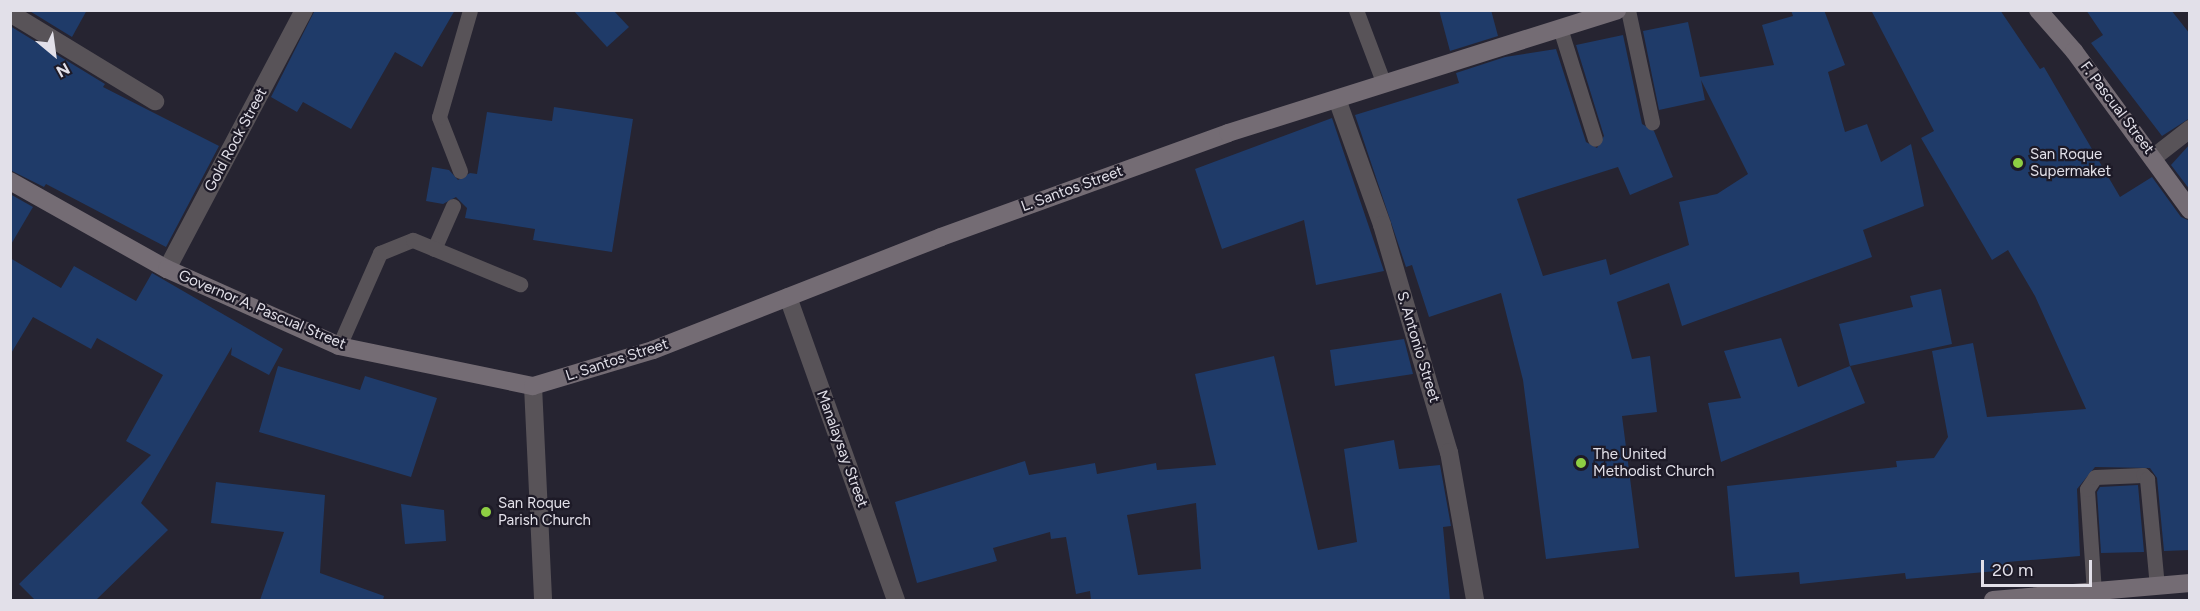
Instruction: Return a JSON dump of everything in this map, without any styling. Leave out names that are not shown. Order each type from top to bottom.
[{"type":"main road","name":"L. Santos Street","points":[[533,386],[653,350],[1217,136],[1617,10]]},
{"type":"main road","name":"F. Pascual Street","points":[[2038,10],[2154,157],[2190,210]]},
{"type":"main road","name":"Governor A. Pascual Street","points":[[10,181],[168,269],[339,346],[533,386]]},
{"type":"main road","points":[[1993,600],[2094,592],[2158,593],[2190,583]]},
{"type":"street","name":"Gold Rock Street","points":[[168,269],[304,10]]},
{"type":"street","points":[[10,14],[155,101]]},
{"type":"street","name":"S. Antonio Street","points":[[1336,99],[1382,225],[1449,452],[1475,600]]},
{"type":"street","points":[[2154,157],[2190,129]]},
{"type":"street","name":"Manalaysay Street","points":[[788,297],[896,600]]},
{"type":"street","points":[[533,386],[543,600]]},
{"type":"lane","points":[[460,171],[440,117],[470,10]]},
{"type":"lane","points":[[1356,10],[1384,84]]},
{"type":"lane","points":[[1628,10],[1652,122]]},
{"type":"lane","points":[[1560,28],[1595,139]]},
{"type":"lane","points":[[434,249],[453,206]]},
{"type":"lane","points":[[339,346],[380,253],[413,240],[520,284]]},
{"type":"lane","points":[[2094,592],[2087,489],[2095,477],[2143,475],[2147,478],[2158,593]]},
{"type":"building","points":[[28,10],[87,10],[72,37]]},
{"type":"building","points":[[315,10],[455,10],[422,67],[395,52],[351,129],[303,102],[297,112],[271,97]]},
{"type":"building","points":[[573,10],[613,10],[629,27],[607,47]]},
{"type":"building","points":[[1439,10],[1491,10],[1498,36],[1450,51]]},
{"type":"building","points":[[1791,10],[1824,10],[1845,65],[1828,72],[1845,132],[1867,124],[1881,162],[1911,144],[1924,206],[1863,230],[1872,257],[1682,326],[1669,283],[1617,302],[1632,359],[1650,356],[1657,412],[1622,416],[1639,548],[1546,559],[1523,380],[1501,293],[1429,317],[1412,265],[1406,267],[1355,115],[1459,83],[1456,73],[1505,57],[1556,49],[1586,142],[1597,148],[1604,136],[1576,45],[1623,35],[1642,124],[1654,131],[1673,177],[1630,195],[1618,167],[1517,199],[1543,276],[1606,259],[1610,275],[1689,245],[1679,202],[1717,194],[1748,174],[1701,80],[1705,100],[1659,110],[1643,31],[1688,22],[1700,77],[1774,65],[1762,25],[1793,16]]},
{"type":"building","points":[[1871,10],[2000,10],[2040,69],[2044,67],[2120,197],[2152,177],[2181,217],[2190,221],[2190,550],[2164,551],[2157,478],[2150,468],[2095,467],[2077,489],[2080,556],[2007,562],[2008,570],[1906,579],[1905,573],[1800,584],[1799,572],[1735,577],[1727,486],[1897,467],[1896,461],[1934,458],[1948,437],[1932,351],[1973,343],[1987,417],[2086,409],[2035,296],[2008,250],[1992,260],[1921,138],[1934,131]]},
{"type":"building","points":[[2086,10],[2171,10],[2190,34],[2190,118],[2162,136],[2091,43],[2103,35]]},
{"type":"building","points":[[10,26],[105,84],[103,87],[219,146],[166,247],[46,184],[44,187],[10,170]]},
{"type":"building","points":[[554,107],[633,119],[612,252],[533,240],[535,229],[465,218],[467,208],[456,197],[443,204],[426,201],[432,167],[449,170],[458,180],[470,173],[477,174],[487,112],[552,121]]},
{"type":"building","points":[[1332,118],[1384,271],[1316,285],[1304,220],[1222,249],[1195,169]]},
{"type":"building","points":[[2190,144],[2190,190],[2171,165]]},
{"type":"building","points":[[10,194],[33,207],[10,246]]},
{"type":"building","points":[[10,258],[61,288],[74,266],[136,301],[152,273],[283,349],[269,375],[231,355],[232,347],[141,503],[168,530],[96,600],[35,600],[19,584],[151,455],[126,441],[163,375],[97,338],[91,349],[33,317],[10,355]]},
{"type":"building","points":[[1941,289],[1952,344],[1850,366],[1839,324],[1913,307],[1910,296]]},
{"type":"building","points":[[1781,338],[1798,387],[1850,366],[1865,403],[1721,462],[1708,403],[1741,398],[1724,351]]},
{"type":"building","points":[[1404,339],[1413,374],[1335,386],[1330,350]]},
{"type":"building","points":[[1274,356],[1318,550],[1357,542],[1344,449],[1394,440],[1399,469],[1440,465],[1451,526],[1443,527],[1450,600],[1091,600],[1090,591],[1076,594],[1066,537],[1051,539],[1050,532],[993,548],[997,561],[917,583],[895,502],[1025,461],[1029,475],[1095,463],[1097,474],[1156,463],[1157,470],[1216,465],[1195,374]],"holes":[[[1196,503],[1201,569],[1138,575],[1127,515]]]},
{"type":"building","points":[[278,366],[360,390],[365,376],[437,398],[411,477],[259,432]]},
{"type":"building","points":[[216,482],[325,495],[320,573],[384,596],[383,600],[260,600],[284,532],[211,523]]},
{"type":"building","points":[[2138,485],[2144,552],[2101,553],[2097,492],[2100,487]]},
{"type":"building","points":[[401,504],[444,510],[446,541],[405,544]]},
{"type":"place","name":"San Roque Supermaket","points":[[2018,163]]},
{"type":"place","name":"The United Methodist Church","points":[[1581,463]]},
{"type":"place","name":"San Roque Parish Church","points":[[486,512]]}]
